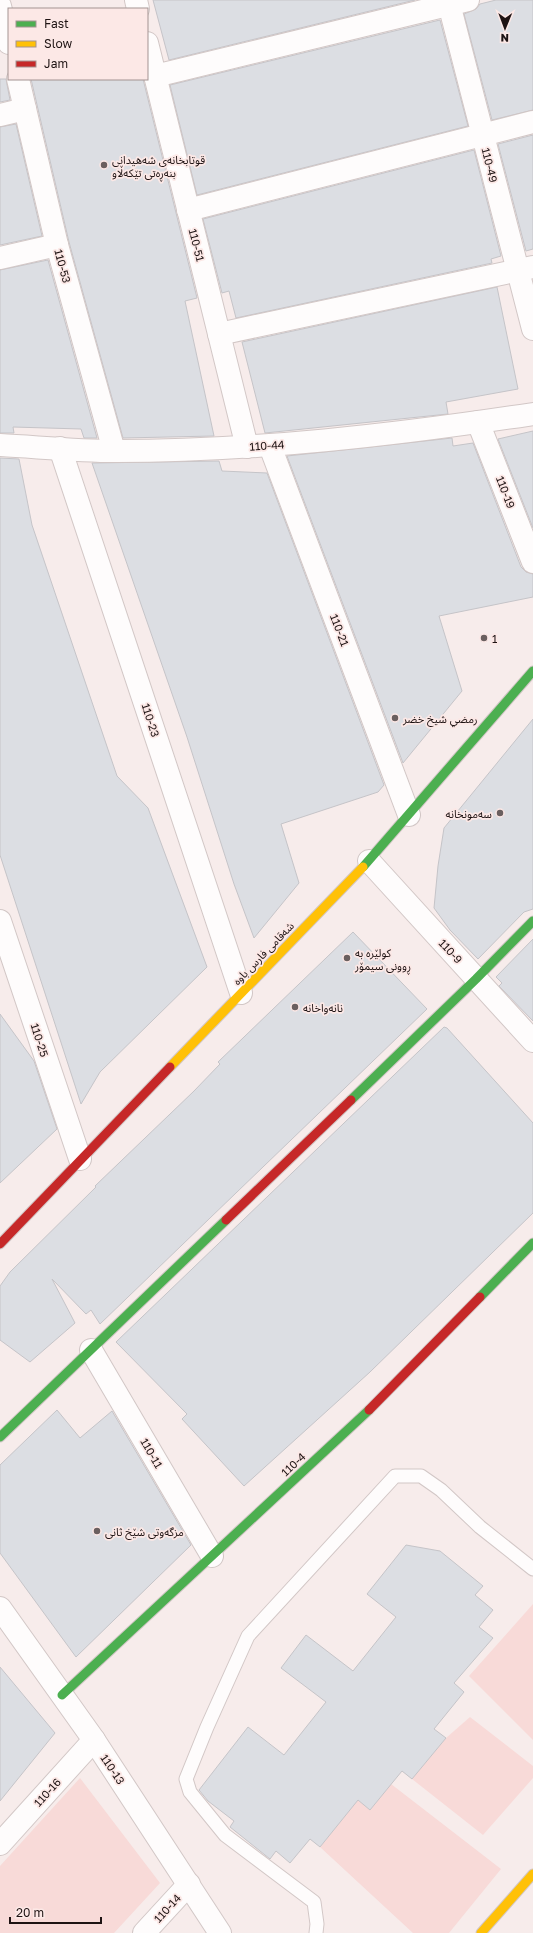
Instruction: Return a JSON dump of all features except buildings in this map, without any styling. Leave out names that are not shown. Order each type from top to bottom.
[{"type":"street","points":[[155,76],[455,2]]},
{"type":"street","name":"110-49","points":[[455,2],[483,135],[525,269],[533,329]]},
{"type":"street","points":[[0,6],[8,39]]},
{"type":"street","name":"110-51","points":[[148,47],[247,447]]},
{"type":"street","name":"110-53","points":[[18,80],[57,245],[114,451]]},
{"type":"street","points":[[0,115],[25,109]]},
{"type":"street","points":[[188,210],[533,122]]},
{"type":"street","points":[[0,258],[57,245]]},
{"type":"street","points":[[219,334],[525,269]]},
{"type":"street","name":"110-44","points":[[0,445],[114,451],[270,446],[478,422],[533,414]]},
{"type":"street","name":"110-19","points":[[478,422],[533,562]]},
{"type":"street","name":"110-21","points":[[270,446],[409,815]]},
{"type":"street","name":"110-23","points":[[60,448],[241,993]]},
{"type":"street","name":"شەقامی فارس باوە","points":[[0,1244],[80,1159],[369,861],[533,671]]},
{"type":"street","name":"110-9","points":[[369,861],[533,1040]]},
{"type":"street","name":"110-25","points":[[0,921],[80,1159]]},
{"type":"street","points":[[0,1437],[476,978],[533,921]]},
{"type":"street","name":"110-4","points":[[62,1695],[372,1407],[533,1243]]},
{"type":"street","name":"110-11","points":[[91,1350],[212,1556]]},
{"type":"street","name":"110-13","points":[[0,1608],[94,1740],[220,1933]]},
{"type":"street","name":"110-16","points":[[0,1844],[94,1740]]},
{"type":"street","points":[[481,1933],[533,1874]]},
{"type":"street","name":"110-14","points":[[144,1933],[189,1884]]},
{"type":"lane","points":[[316,1933],[317,1924],[314,1902],[225,1835],[190,1792],[186,1778],[248,1636],[395,1476],[421,1476],[441,1490],[480,1527],[533,1569]]},
{"type":"shaded area","points":[[533,1604],[533,1740],[469,1676]]},
{"type":"shaded area","points":[[470,1717],[533,1766],[533,1778],[483,1835],[412,1779],[446,1738]]},
{"type":"shaded area","points":[[80,1778],[160,1883],[114,1933],[0,1933],[0,1866]]},
{"type":"shaded area","points":[[391,1784],[501,1869],[449,1933],[413,1933],[320,1847],[358,1800],[370,1810]]},
{"type":"traffic: fast","points":[[363,867],[533,671]]},
{"type":"traffic: fast","points":[[351,1100],[476,979],[533,921]]},
{"type":"traffic: fast","points":[[0,1437],[226,1220]]},
{"type":"traffic: fast","points":[[480,1297],[533,1243]]},
{"type":"traffic: fast","points":[[62,1695],[369,1410]]},
{"type":"traffic: slow","points":[[170,1067],[363,867]]},
{"type":"traffic: slow","points":[[481,1933],[533,1874]]},
{"type":"traffic: jam","points":[[0,1244],[170,1067]]},
{"type":"traffic: jam","points":[[226,1220],[351,1100]]},
{"type":"traffic: jam","points":[[369,1410],[480,1297]]},
{"type":"place","name":"قوتابخانەی شەهیدانی بنەڕەتی تێکەڵاو","points":[[104,165]]},
{"type":"place","name":"1","points":[[484,638]]},
{"type":"place","name":"رمضي شيخ خضر","points":[[395,718]]},
{"type":"place","name":"سەمونخانە","points":[[500,813]]},
{"type":"place","name":"کولێرە بە ڕوونی سیمۆر","points":[[347,958]]},
{"type":"place","name":"نانەواخانە","points":[[295,1007]]},
{"type":"place","name":"مزگەوتی شێخ ثانی","points":[[97,1531]]}]
